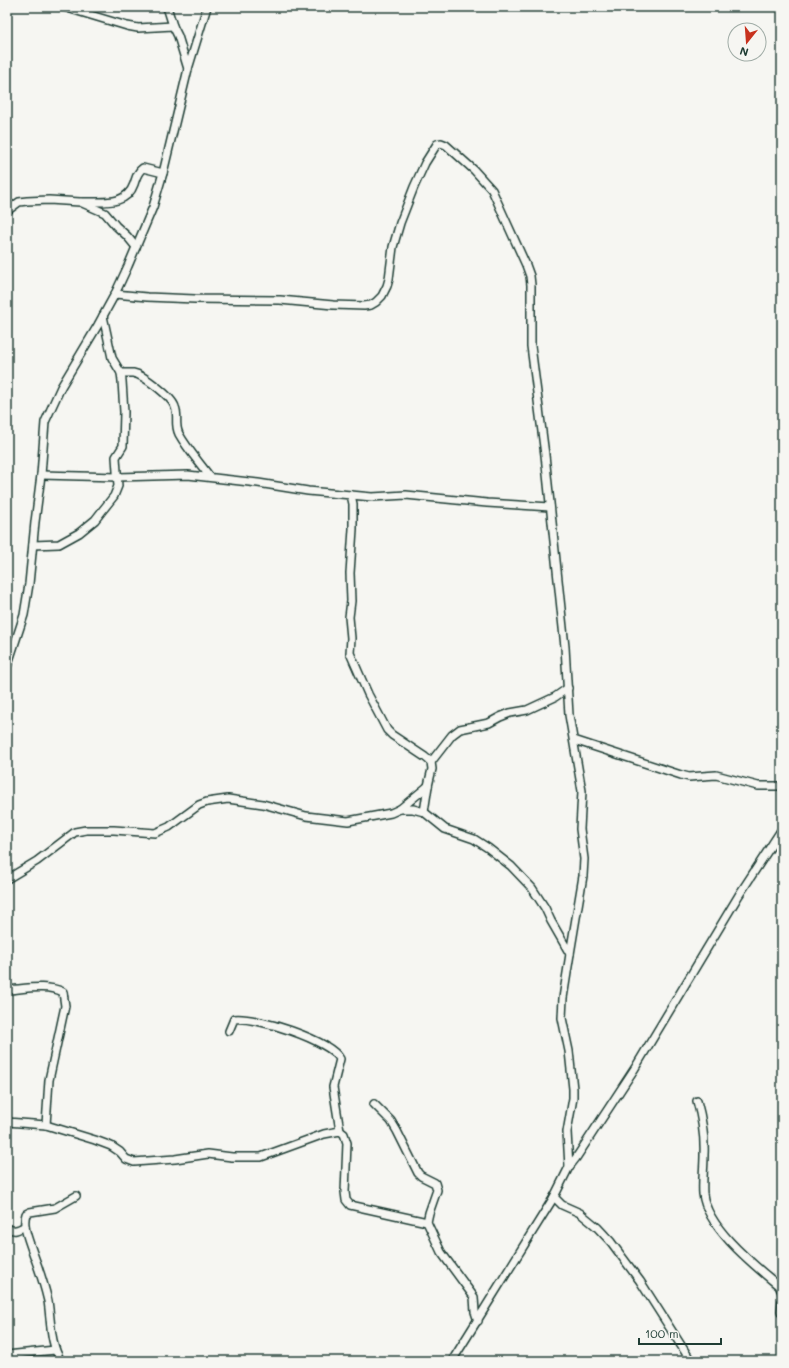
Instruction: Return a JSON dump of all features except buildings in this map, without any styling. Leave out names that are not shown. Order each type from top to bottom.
[{"type":"street","points":[[64,7],[82,9],[127,26],[138,28],[173,26]]},
{"type":"street","points":[[166,7],[178,36],[188,70]]},
{"type":"street","points":[[7,667],[24,615],[29,584],[41,475],[45,422],[61,387],[115,294],[153,207],[163,173],[188,70],[207,7]]},
{"type":"street","points":[[115,294],[195,300],[280,300],[333,305],[371,305],[382,296],[387,286],[393,247],[400,223],[425,163],[437,144],[441,143],[446,145],[474,170],[492,190],[530,276],[532,296],[531,346],[565,646],[569,715],[582,791],[580,829],[584,859],[583,876],[563,998],[562,1018],[569,1051],[573,1089],[567,1132],[569,1167]]},
{"type":"street","points":[[7,212],[19,202],[27,201],[49,200],[80,202],[118,200],[127,196],[132,190],[139,171],[143,168],[163,173]]},
{"type":"street","points":[[80,202],[105,213],[136,247]]},
{"type":"street","points":[[33,545],[59,544],[74,536],[95,520],[114,496],[118,486],[116,457],[123,446],[124,412],[121,373],[112,358],[103,316]]},
{"type":"street","points":[[121,373],[134,373],[142,377],[171,400],[175,407],[176,425],[179,433],[193,455],[210,477]]},
{"type":"street","points":[[41,475],[118,477],[177,475],[210,477],[351,496],[372,497],[406,495],[487,503],[550,507]]},
{"type":"street","points":[[351,496],[353,504],[353,529],[350,573],[350,653],[368,694],[387,730],[431,762],[432,769],[424,812]]},
{"type":"street","points":[[431,762],[452,735],[460,730],[485,724],[510,713],[527,710],[554,697],[568,688]]},
{"type":"street","points":[[574,740],[689,777],[716,775],[748,785],[782,786]]},
{"type":"street","points":[[7,879],[37,861],[74,832],[86,830],[114,830],[156,834],[169,827],[199,805],[216,800],[228,799],[247,801],[280,808],[306,816],[348,821],[391,813],[400,809],[428,786]]},
{"type":"street","points":[[400,809],[413,809],[424,812],[445,829],[474,839],[512,866],[539,898],[570,954]]},
{"type":"street","points":[[452,1361],[554,1197],[569,1167],[635,1068],[739,895],[782,829]]},
{"type":"street","points":[[7,990],[44,988],[63,992],[65,1006],[49,1080],[46,1125]]},
{"type":"street","points":[[229,1031],[234,1019],[258,1022],[277,1026],[303,1035],[333,1051],[340,1059],[333,1087],[340,1131],[344,1134],[347,1143],[346,1200],[350,1204],[427,1222]]},
{"type":"street","points":[[697,1101],[703,1121],[703,1195],[707,1211],[726,1238],[779,1286],[782,1292]]},
{"type":"street","points":[[374,1104],[391,1121],[418,1173],[435,1183],[437,1190],[427,1222],[441,1252],[474,1297],[475,1312],[478,1321]]},
{"type":"street","points":[[7,1122],[46,1125],[95,1140],[116,1149],[130,1161],[139,1162],[208,1154],[232,1157],[261,1157],[324,1134],[340,1131]]},
{"type":"street","points":[[61,1361],[55,1350],[42,1276],[24,1219],[26,1214],[30,1212],[55,1208],[76,1196]]},
{"type":"street","points":[[554,1197],[562,1205],[580,1213],[597,1227],[611,1242],[640,1281],[691,1361]]},
{"type":"street","points":[[7,1228],[13,1231],[25,1226]]},
{"type":"street","points":[[782,1301],[782,1314]]},
{"type":"street","points":[[7,1355],[55,1350]]}]
